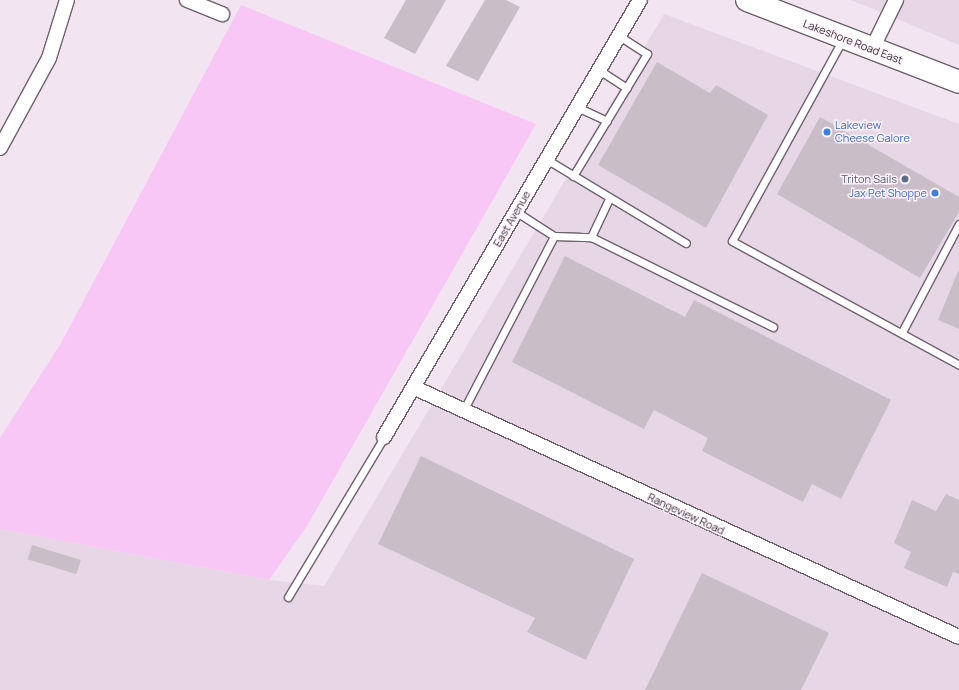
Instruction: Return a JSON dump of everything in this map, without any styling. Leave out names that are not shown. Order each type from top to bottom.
[{"type":"main road","name":"Lakeshore Road East","points":[[747,0],[844,39],[959,82]]},
{"type":"street","points":[[0,148],[49,58],[67,0]]},
{"type":"street","points":[[187,0],[222,14]]},
{"type":"street","name":"East Avenue","points":[[384,437],[415,388],[515,211],[640,0]]},
{"type":"street","points":[[872,49],[896,0]]},
{"type":"street","name":"Rangeview Road","points":[[415,388],[959,638]]},
{"type":"lane","points":[[573,176],[648,54],[619,36]]},
{"type":"lane","points":[[844,39],[732,241],[902,332],[959,365]]},
{"type":"lane","points":[[599,70],[627,88]]},
{"type":"lane","points":[[576,108],[607,121]]},
{"type":"lane","points":[[546,159],[609,199],[686,243]]},
{"type":"lane","points":[[591,237],[609,199]]},
{"type":"lane","points":[[515,211],[554,236],[591,237],[773,327]]},
{"type":"lane","points":[[902,332],[959,224]]},
{"type":"lane","points":[[463,411],[554,236]]},
{"type":"lane","points":[[288,597],[384,437]]},
{"type":"shaded area","points":[[850,0],[959,0],[959,45],[871,8]]},
{"type":"shaded area","points":[[241,5],[536,124],[307,526],[269,580],[0,529],[0,438],[61,343]]},
{"type":"shaded area","points":[[664,14],[959,124],[959,690],[0,690],[0,529],[269,580],[324,586]]},
{"type":"building","points":[[406,0],[446,0],[415,54],[384,38]]},
{"type":"building","points":[[485,0],[506,0],[520,7],[478,81],[446,66]]},
{"type":"building","points":[[657,62],[710,93],[716,85],[768,115],[706,228],[598,165]]},
{"type":"building","points":[[820,117],[959,197],[959,212],[920,278],[777,194]]},
{"type":"building","points":[[565,256],[685,317],[694,300],[891,400],[841,499],[812,484],[803,502],[702,451],[708,438],[654,410],[644,429],[512,362]]},
{"type":"building","points":[[959,269],[959,329],[938,320]]},
{"type":"building","points":[[421,456],[634,559],[586,660],[527,632],[535,618],[378,544]]},
{"type":"building","points":[[946,494],[959,500],[959,574],[953,572],[947,587],[904,568],[911,552],[894,543],[912,500],[936,511]]},
{"type":"building","points":[[32,545],[81,560],[76,574],[28,559]]},
{"type":"building","points":[[702,573],[829,633],[801,690],[645,690]]},
{"type":"place","name":"Lakeview Cheese Galore","points":[[827,132]]},
{"type":"place","name":"Triton Sails","points":[[905,179]]},
{"type":"place","name":"Jax Pet Shoppe","points":[[935,193]]}]
